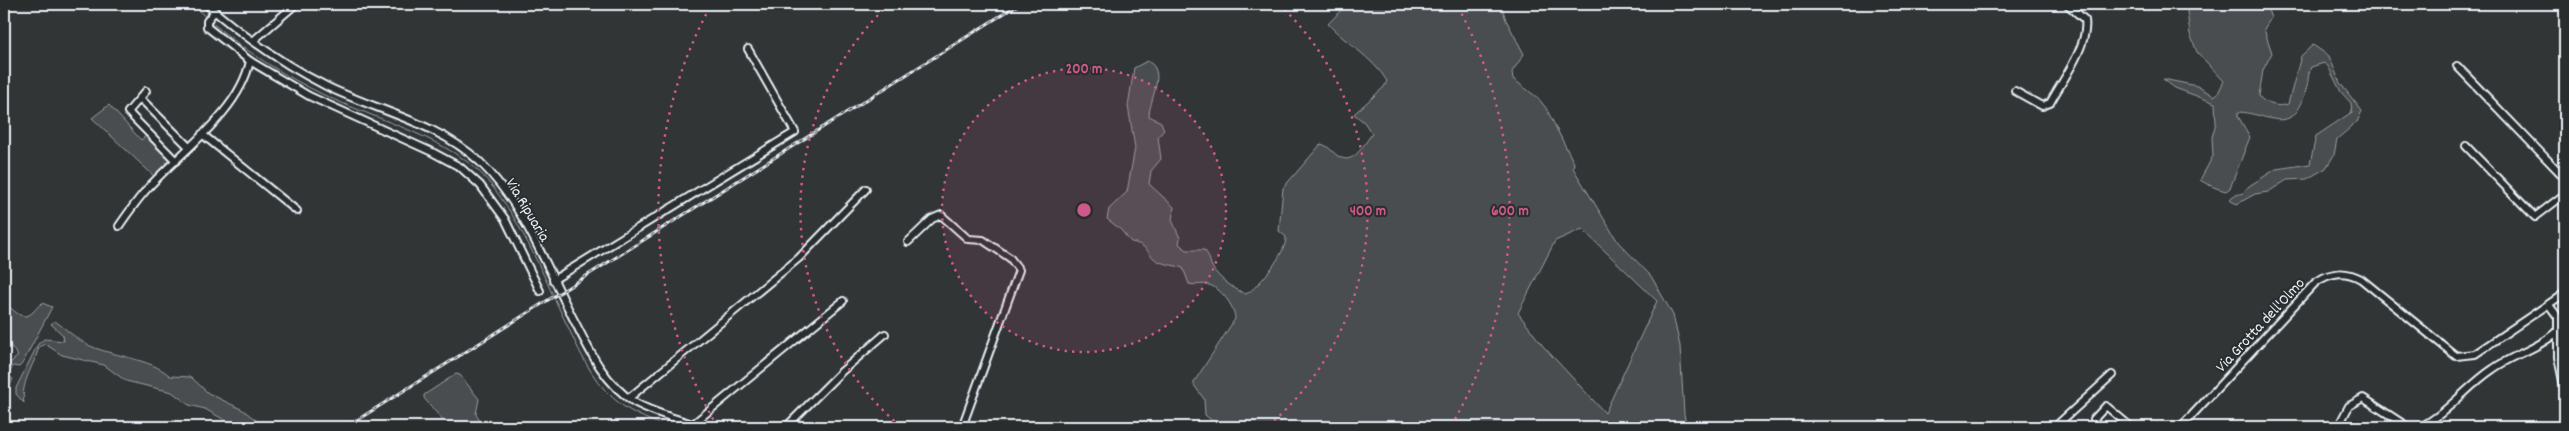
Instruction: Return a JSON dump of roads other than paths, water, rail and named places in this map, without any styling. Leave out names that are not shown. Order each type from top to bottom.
[{"type":"street","name":"Via Ripuaria","points":[[206,4],[211,16],[328,87],[437,133],[466,150],[491,173],[511,199],[600,369],[618,390],[629,398],[653,411],[701,427]]},
{"type":"street","points":[[253,41],[296,4]]},
{"type":"street","points":[[2015,91],[2042,106],[2050,103],[2081,46],[2086,32],[2085,20],[2067,4]]},
{"type":"street","points":[[211,16],[209,30],[250,61],[309,96],[432,152],[460,167],[480,185],[505,219],[540,291]]},
{"type":"street","points":[[553,280],[795,132],[748,49]]},
{"type":"street","points":[[119,226],[146,190],[202,134],[238,94],[248,74],[250,61]]},
{"type":"street","points":[[2456,66],[2565,178]]},
{"type":"street","points":[[146,91],[128,112],[176,161]]},
{"type":"street","points":[[143,101],[189,147]]},
{"type":"street","points":[[202,134],[298,211]]},
{"type":"street","points":[[2466,146],[2535,217],[2565,194]]},
{"type":"street","points":[[629,398],[799,258],[866,189]]},
{"type":"street","points":[[908,242],[932,219],[941,215],[968,239],[983,240],[1010,258],[1019,270],[962,427]]},
{"type":"street","name":"Via Grotta dell'Olmo","points":[[2181,427],[2315,283],[2330,275],[2349,274],[2361,279],[2456,356],[2475,354],[2565,293]]},
{"type":"street","points":[[693,424],[843,300]]},
{"type":"street","points":[[2549,304],[2558,317],[2558,357],[2565,391]]},
{"type":"street","points":[[2420,427],[2427,425],[2491,370],[2513,355],[2541,344],[2557,332]]},
{"type":"street","points":[[786,427],[841,372],[885,334]]},
{"type":"street","points":[[2058,427],[2112,375]]},
{"type":"street","points":[[2344,427],[2339,424],[2354,402],[2363,398],[2408,427]]},
{"type":"street","points":[[2094,419],[2106,406],[2131,427]]},
{"type":"waterway","points":[[191,4],[207,18]]},
{"type":"waterway","points":[[210,21],[265,62],[294,79],[344,104],[412,131],[455,153],[473,166],[501,197],[512,215],[532,251],[582,355],[598,382],[612,397],[631,411],[668,427]]},
{"type":"railway","points":[[346,427],[1019,4]]}]
